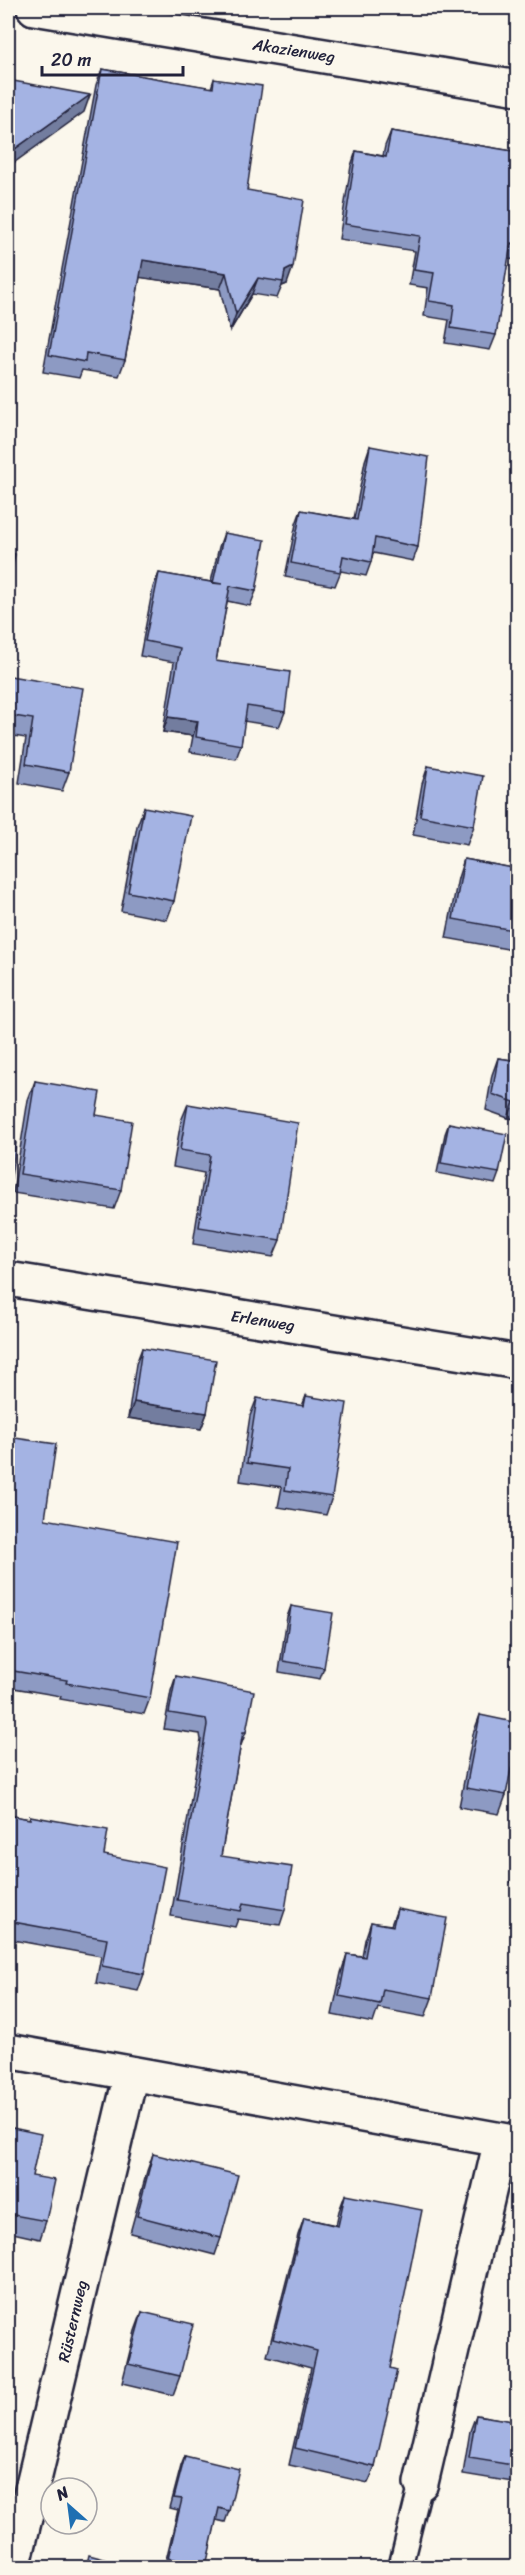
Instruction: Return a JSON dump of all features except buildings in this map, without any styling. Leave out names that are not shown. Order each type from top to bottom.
[{"type":"street","name":"Akazienweg","points":[[34,8],[114,14],[518,88]]},
{"type":"street","name":"Erlenweg","points":[[8,1280],[518,1362]]},
{"type":"street","points":[[8,2051],[509,2142],[421,2483]]},
{"type":"street","name":"Rüsternweg","points":[[13,2568],[130,2074]]},
{"type":"lane","points":[[400,2568],[421,2483]]}]
